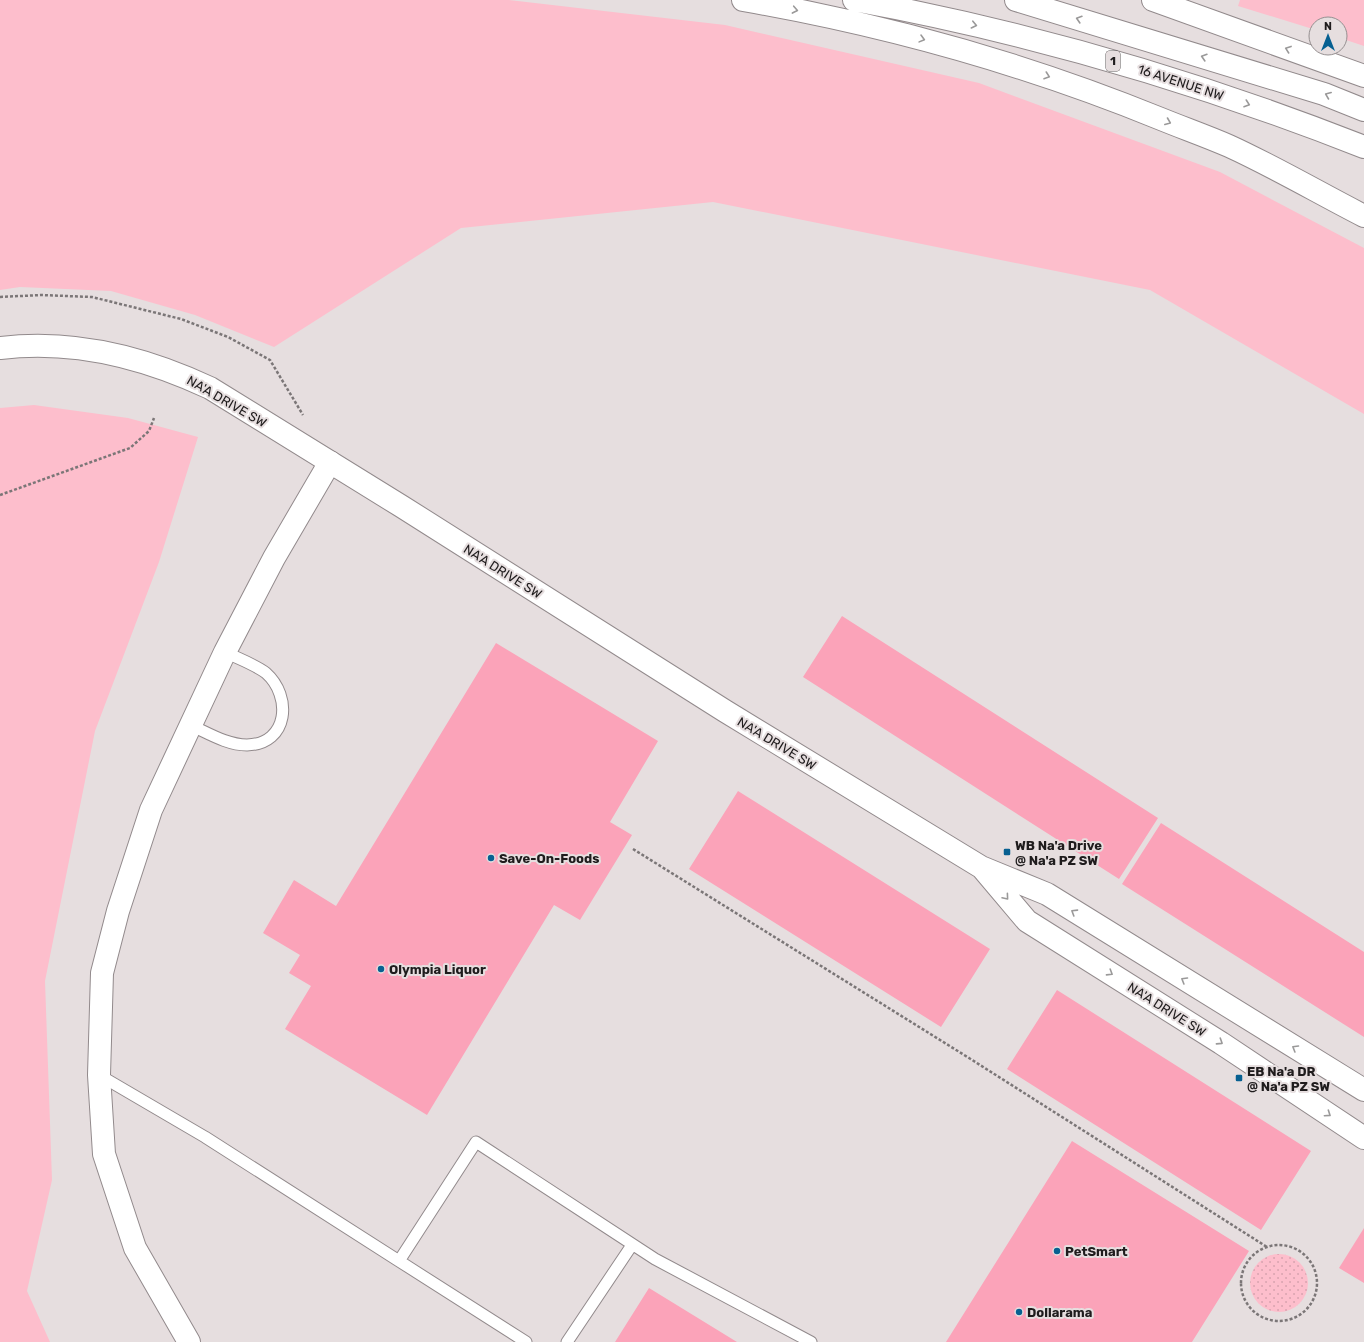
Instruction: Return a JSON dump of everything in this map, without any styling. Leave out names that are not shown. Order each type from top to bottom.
[{"type":"main road","points":[[743,0],[848,21],[908,35],[1045,76],[1131,107],[1229,146],[1364,216]]},
{"type":"main road","name":"16 AVENUE NW","points":[[854,0],[983,27],[1141,69],[1270,111],[1364,147]]},
{"type":"main road","name":"1","points":[[1016,0],[1324,94],[1364,110]]},
{"type":"main road","points":[[1153,0],[1364,76]]},
{"type":"main road","name":"NA'A DRIVE SW","points":[[0,348],[47,346],[81,348],[147,362],[210,388],[330,462],[725,712],[981,867],[1047,894],[1364,1090]]},
{"type":"main road","points":[[189,1342],[135,1248],[104,1154],[99,1075],[102,974],[115,925],[151,810],[225,652],[274,558],[330,462]]},
{"type":"main road","name":"NA'A DRIVE SW","points":[[981,867],[1027,921],[1221,1043],[1364,1138]]},
{"type":"lane","points":[[190,725],[224,741],[248,745],[264,741],[275,733],[282,721],[283,707],[280,690],[265,673],[225,652]]},
{"type":"lane","points":[[99,1075],[205,1137],[526,1342]]},
{"type":"lane","points":[[399,1262],[476,1142],[655,1259],[810,1342]]},
{"type":"lane","points":[[567,1342],[632,1245]]},
{"type":"path","points":[[0,297],[41,295],[92,298],[187,321],[228,337],[270,360],[306,421]]},
{"type":"path","points":[[0,495],[130,448],[149,431],[154,418]]},
{"type":"path","points":[[633,849],[970,1058],[1267,1247],[1278,1244],[1288,1245],[1307,1256],[1314,1265],[1317,1275],[1318,1288],[1314,1301],[1306,1311],[1295,1318],[1283,1322],[1269,1321],[1258,1316],[1249,1308],[1243,1297],[1240,1284],[1242,1272],[1247,1261],[1256,1252],[1267,1247]]},
{"type":"shaded area","points":[[0,0],[509,0],[725,25],[979,83],[1220,172],[1364,248],[1364,414],[1150,290],[713,202],[461,228],[274,347],[195,315],[111,291],[20,287],[0,290]]},
{"type":"shaded area","points":[[1240,0],[1364,0],[1364,46],[1348,41],[1348,16],[1308,16],[1308,28],[1238,6]]},
{"type":"shaded area","points":[[34,405],[128,418],[198,437],[159,562],[95,731],[45,981],[52,1180],[27,1291],[50,1342],[0,1342],[0,408]]},
{"type":"shaded area","points":[[1279,1254],[1295,1259],[1303,1267],[1308,1283],[1303,1299],[1295,1307],[1279,1312],[1263,1307],[1255,1299],[1250,1283],[1255,1267],[1263,1259]]},
{"type":"building","points":[[842,616],[1158,818],[1119,879],[803,677]]},
{"type":"building","name":"Save-On-Foods","points":[[496,643],[658,741],[610,822],[632,835],[580,920],[554,905],[427,1115],[285,1029],[311,986],[289,973],[300,955],[263,933],[294,880],[336,906]]},
{"type":"building","points":[[738,791],[990,949],[941,1027],[689,869]]},
{"type":"building","points":[[1161,823],[1364,952],[1364,1037],[1122,884]]},
{"type":"building","points":[[1057,990],[1311,1151],[1261,1230],[1007,1069]]},
{"type":"building","points":[[1072,1141],[1249,1251],[1192,1342],[946,1342]]},
{"type":"building","points":[[1364,1228],[1364,1283],[1339,1268]]},
{"type":"building","points":[[649,1288],[737,1342],[615,1342]]},
{"type":"place","name":"WB Na'a Drive @ Na'a PZ SW","points":[[1007,852]]},
{"type":"place","name":"Save-On-Foods","points":[[491,858]]},
{"type":"place","name":"Olympia Liquor","points":[[381,969]]},
{"type":"place","name":"EB Na'a DR @ Na'a PZ SW","points":[[1239,1078]]},
{"type":"place","name":"PetSmart","points":[[1057,1251]]},
{"type":"place","name":"Dollarama","points":[[1019,1312]]}]
